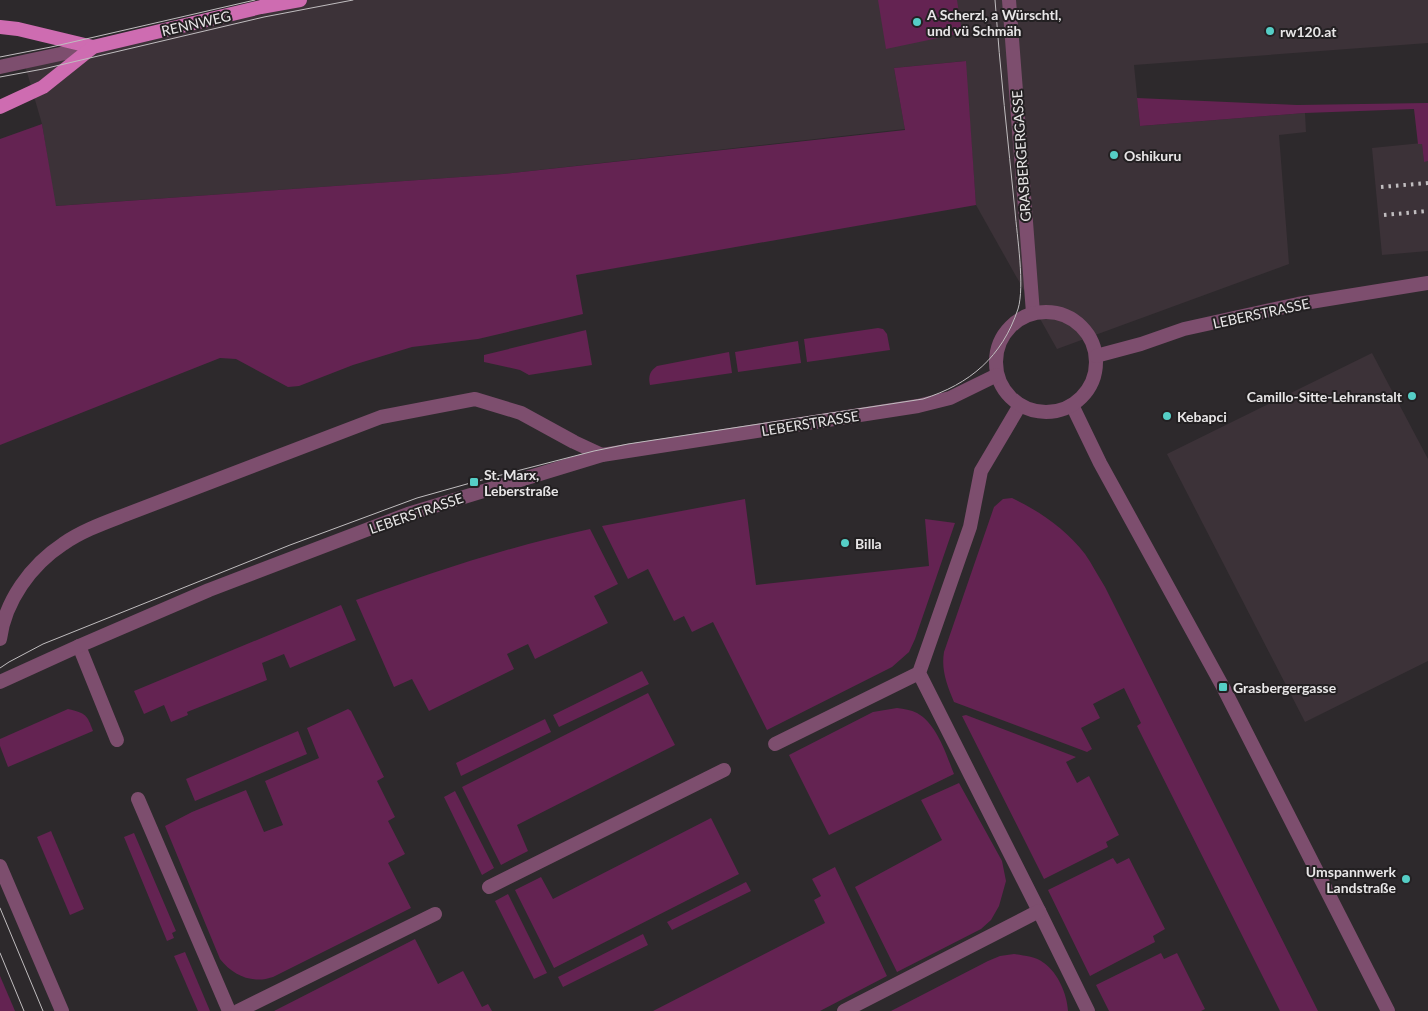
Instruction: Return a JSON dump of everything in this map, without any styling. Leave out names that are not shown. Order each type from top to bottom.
[{"type":"main road","name":"RENNWEG","points":[[0,107],[43,86],[93,47],[261,7],[300,0]]},
{"type":"main road","name":"RENNWEG","points":[[0,27],[18,29],[93,47]]},
{"type":"street","name":"GRASBERGERGASSE","points":[[1009,0],[1033,313]]},
{"type":"street","points":[[0,67],[93,47]]},
{"type":"street","name":"LEBERSTRASSE","points":[[1096,356],[1184,329],[1298,304],[1428,283]]},
{"type":"street","points":[[1053,311],[1069,316],[1082,326],[1092,340],[1096,356],[1092,384],[1072,405],[1055,412],[1037,412],[1020,405],[1002,387],[997,375],[996,355],[1002,336],[1016,321],[1033,313],[1053,311]]},
{"type":"street","name":"LEBERSTRASSE","points":[[0,682],[209,590],[408,514],[602,456],[926,404],[950,398],[997,375]]},
{"type":"street","points":[[0,639],[8,610],[19,588],[43,559],[64,543],[91,529],[130,513],[381,417],[475,399],[521,413],[602,456]]},
{"type":"street","points":[[774,744],[919,673],[970,528],[981,471],[1020,405]]},
{"type":"street","points":[[1072,405],[1100,463],[1223,686],[1388,1011]]},
{"type":"street","points":[[79,646],[117,740]]},
{"type":"street","points":[[919,673],[1040,911],[1088,1011]]},
{"type":"street","points":[[489,887],[724,770]]},
{"type":"street","points":[[138,799],[229,1011]]},
{"type":"street","points":[[0,866],[62,1011]]},
{"type":"street","points":[[844,1011],[1040,911]]},
{"type":"street","points":[[238,1011],[435,914]]},
{"type":"shaded area","points":[[280,0],[1428,0],[1428,43],[1134,65],[1140,126],[1305,113],[1306,132],[1279,135],[1289,264],[1057,349],[976,205],[965,61],[894,68],[905,129],[503,174],[55,206],[42,124],[22,55]]},
{"type":"shaded area","points":[[878,0],[957,0],[962,33],[886,49]]},
{"type":"shaded area","points":[[966,61],[976,205],[576,275],[583,314],[478,339],[412,347],[353,365],[299,386],[288,387],[236,359],[220,358],[0,445],[0,139],[42,124],[56,206],[503,174],[905,130],[894,68]]},
{"type":"shaded area","points":[[1137,98],[1297,105],[1428,103],[1428,161],[1424,162],[1422,144],[1418,144],[1414,109],[1305,113],[1140,126]]},
{"type":"shaded area","points":[[1422,143],[1424,161],[1428,161],[1428,251],[1382,255],[1372,148]]},
{"type":"shaded area","points":[[878,328],[883,329],[887,334],[890,350],[807,362],[804,339]]},
{"type":"shaded area","points":[[586,330],[592,365],[529,375],[520,370],[484,362],[484,355]]},
{"type":"shaded area","points":[[798,341],[801,363],[738,372],[735,352]]},
{"type":"shaded area","points":[[729,352],[732,373],[650,385],[650,374],[657,366]]},
{"type":"shaded area","points":[[1372,353],[1428,459],[1428,661],[1305,722],[1167,454]]},
{"type":"shaded area","points":[[1012,498],[1042,515],[1061,529],[1078,545],[1093,566],[1318,1011],[1280,1011],[1137,726],[1141,723],[1124,688],[1093,704],[1100,718],[1081,728],[1092,749],[1087,752],[954,702],[944,671],[944,652],[994,507],[1003,499]]},
{"type":"shaded area","points":[[745,499],[756,585],[929,566],[925,519],[955,523],[909,652],[892,667],[767,730],[713,622],[692,632],[684,616],[674,621],[648,569],[628,579],[602,526]]},
{"type":"shaded area","points":[[590,529],[618,584],[594,596],[608,623],[535,659],[528,644],[507,654],[514,669],[429,711],[412,679],[394,687],[356,600],[472,560]]},
{"type":"shaded area","points":[[341,605],[356,640],[290,668],[284,654],[262,663],[267,680],[187,712],[188,715],[171,722],[164,705],[144,714],[134,691]]},
{"type":"shaded area","points":[[642,671],[649,684],[559,727],[553,715]]},
{"type":"shaded area","points":[[648,693],[675,745],[517,825],[528,851],[501,865],[462,787]]},
{"type":"shaded area","points":[[897,708],[917,713],[930,724],[940,740],[954,774],[829,835],[789,755],[873,712]]},
{"type":"shaded area","points":[[68,709],[85,716],[93,731],[8,767],[0,746],[0,739]]},
{"type":"shaded area","points":[[348,709],[351,711],[384,777],[377,781],[395,817],[388,821],[405,854],[388,863],[411,908],[273,977],[258,980],[244,977],[231,970],[220,959],[165,826],[192,812],[246,790],[264,832],[283,825],[265,781],[319,758],[307,728]]},
{"type":"shaded area","points":[[966,715],[1076,757],[1066,762],[1077,783],[1089,776],[1119,835],[1106,842],[1108,847],[1044,879],[962,716]]},
{"type":"shaded area","points":[[545,719],[551,732],[461,776],[456,763]]},
{"type":"shaded area","points":[[298,731],[307,754],[195,801],[186,779]]},
{"type":"shaded area","points":[[959,783],[1002,861],[1006,881],[999,906],[991,920],[981,929],[897,972],[855,887],[942,840],[921,800]]},
{"type":"shaded area","points":[[455,791],[494,868],[482,875],[444,797]]},
{"type":"shaded area","points":[[711,818],[739,874],[554,968],[515,890],[541,877],[553,899]]},
{"type":"shaded area","points":[[51,831],[84,909],[70,915],[37,837]]},
{"type":"shaded area","points":[[134,833],[176,931],[172,933],[174,938],[167,941],[124,837]]},
{"type":"shaded area","points":[[1113,858],[1117,864],[1129,858],[1165,929],[1153,936],[1155,942],[1090,976],[1048,890]]},
{"type":"shaded area","points":[[835,867],[887,976],[820,1011],[653,1011],[825,923],[814,900],[821,896],[812,879]]},
{"type":"shaded area","points":[[746,882],[751,891],[672,930],[667,922]]},
{"type":"shaded area","points":[[508,894],[547,973],[534,979],[495,901]]},
{"type":"shaded area","points":[[643,934],[648,945],[563,987],[558,977]]},
{"type":"shaded area","points":[[415,939],[438,984],[463,971],[482,1007],[488,1004],[492,1011],[274,1011]]},
{"type":"shaded area","points":[[185,952],[210,1011],[198,1011],[174,956]]},
{"type":"shaded area","points":[[1161,953],[1164,959],[1177,953],[1205,1009],[1201,1011],[1109,1011],[1096,985]]},
{"type":"shaded area","points":[[1014,954],[1037,959],[1054,972],[1061,984],[1068,1011],[891,1011],[988,961],[1000,956]]},
{"type":"shaded area","points":[[0,976],[15,1011],[0,1011]]},
{"type":"tram line","points":[[0,57],[255,0]]},
{"type":"tram line","points":[[0,77],[43,69],[264,17],[353,0]]},
{"type":"tram line","points":[[0,668],[43,644],[290,545],[417,498],[594,451],[628,444],[923,399],[940,393],[969,377],[993,355],[1003,341],[1018,309],[1021,288],[1019,247],[995,0]]},
{"type":"tram line","points":[[0,908],[43,1011]]},
{"type":"tram line","points":[[0,953],[24,1011]]},
{"type":"railway","points":[[1381,187],[1428,183]]},
{"type":"railway","points":[[1384,215],[1428,211]]},
{"type":"place","name":"A Scherzl, a Würschtl, und vü Schmäh","points":[[917,22]]},
{"type":"place","name":"rw120.at","points":[[1270,31]]},
{"type":"place","name":"Oshikuru","points":[[1114,155]]},
{"type":"place","name":"Camillo-Sitte-Lehranstalt","points":[[1412,396]]},
{"type":"place","name":"Kebapci","points":[[1167,416]]},
{"type":"place","name":"St. Marx, Leberstraße","points":[[474,482]]},
{"type":"place","name":"Billa","points":[[845,543]]},
{"type":"place","name":"Grasbergergasse","points":[[1223,687]]},
{"type":"place","name":"Umspannwerk Landstraße","points":[[1406,879]]}]
